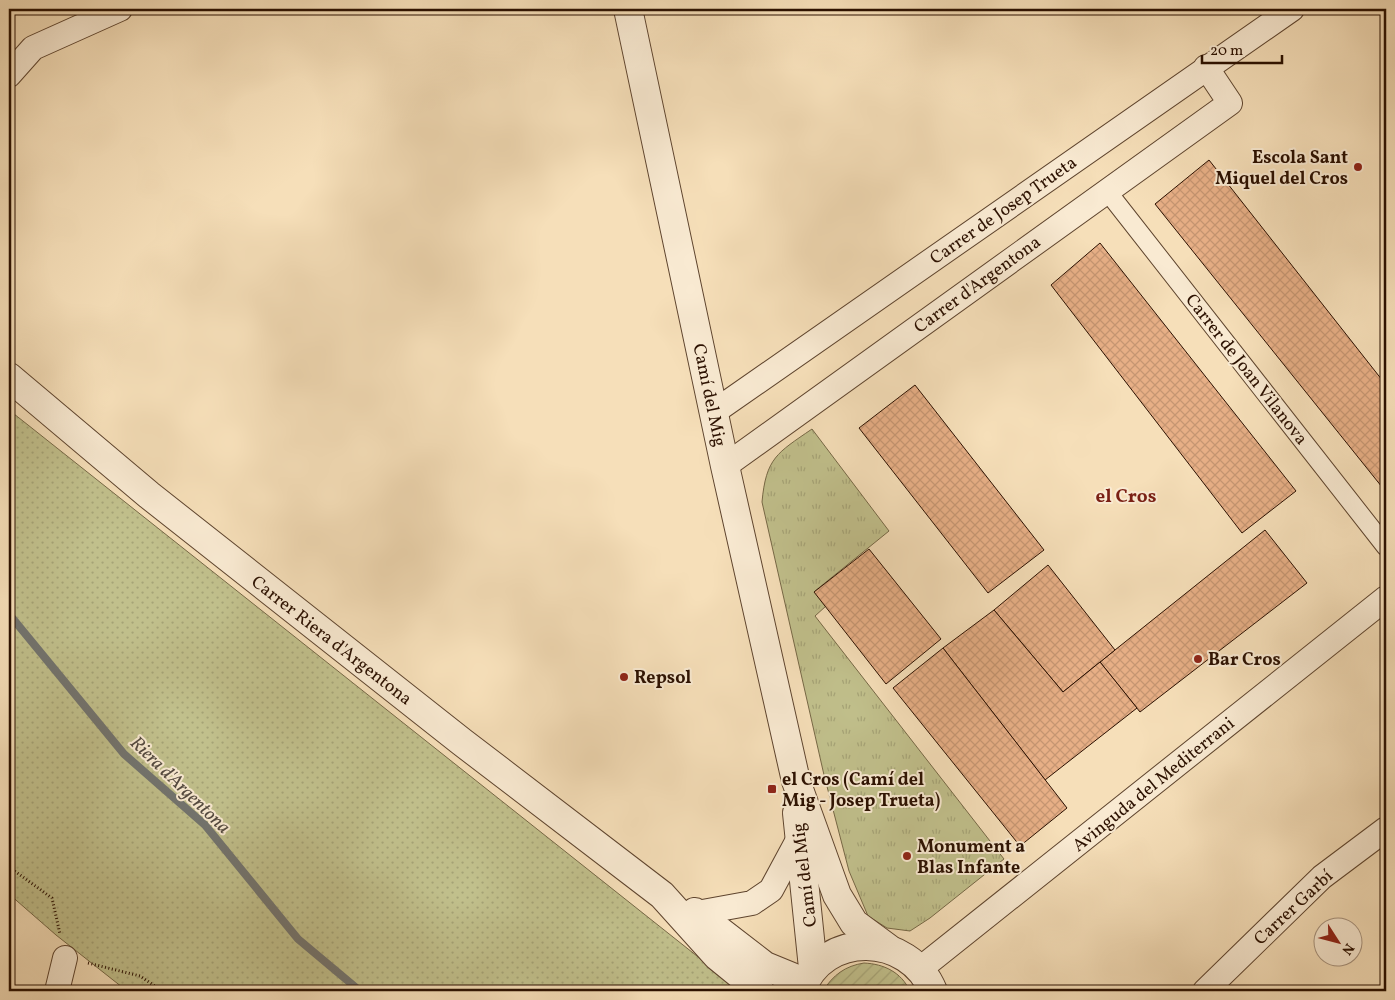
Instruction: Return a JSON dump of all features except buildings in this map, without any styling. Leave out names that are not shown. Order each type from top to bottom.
[{"type":"street","points":[[9,75],[33,48],[120,9]]},
{"type":"street","name":"Camí del Mig","points":[[628,9],[725,466],[796,781],[838,895],[854,923],[888,948]]},
{"type":"street","name":"Carrer de Josep Trueta","points":[[714,412],[1206,67],[1292,9]]},
{"type":"street","name":"Carrer d'Argentona","points":[[725,466],[1230,103],[1206,67]]},
{"type":"street","name":"Carrer de Joan Vilanova","points":[[1107,191],[1386,547]]},
{"type":"street","name":"Carrer Riera d'Argentona","points":[[9,376],[157,501],[462,742],[662,895],[697,913],[765,966],[806,981]]},
{"type":"street","name":"Avinguda del Mediterrani","points":[[927,980],[1386,598]]},
{"type":"street","name":"Camí del Mig","points":[[796,781],[806,981]]},
{"type":"street","name":"Carrer Garbí","points":[[1205,991],[1322,877],[1386,829]]},
{"type":"street","points":[[697,913],[752,903],[771,890],[798,840]]},
{"type":"street","name":"Carrer Riera d'Argentona","points":[[662,895],[717,956],[760,991]]},
{"type":"street","points":[[806,981],[835,952],[861,945],[888,948],[906,956],[927,980]]},
{"type":"street","points":[[57,991],[65,958]]},
{"type":"green space","points":[[9,410],[741,991],[127,991],[56,935],[9,894]]},
{"type":"green space","points":[[812,429],[889,531],[815,591],[826,606],[815,616],[1004,859],[930,918],[910,931],[887,928],[868,916],[849,871],[824,775],[762,502],[767,475],[775,458],[790,444]]},
{"type":"green space","points":[[864,963],[878,965],[891,970],[902,979],[910,991],[823,991],[840,972],[851,966]]},
{"type":"waterway","name":"Riera d'Argentona","points":[[9,614],[124,754],[205,825],[298,939],[360,991]]},
{"type":"place","name":"Escola Sant Miquel del Cros","points":[[1358,167]]},
{"type":"place","name":"Bar Cros","points":[[1198,659]]},
{"type":"place","name":"Repsol","points":[[624,677]]},
{"type":"place","name":"el Cros (Camí del Mig - Josep Trueta)","points":[[772,789]]},
{"type":"place","name":"Monument a Blas Infante","points":[[907,856]]},
{"type":"district","name":"el Cros","points":[[1126,495]]}]
